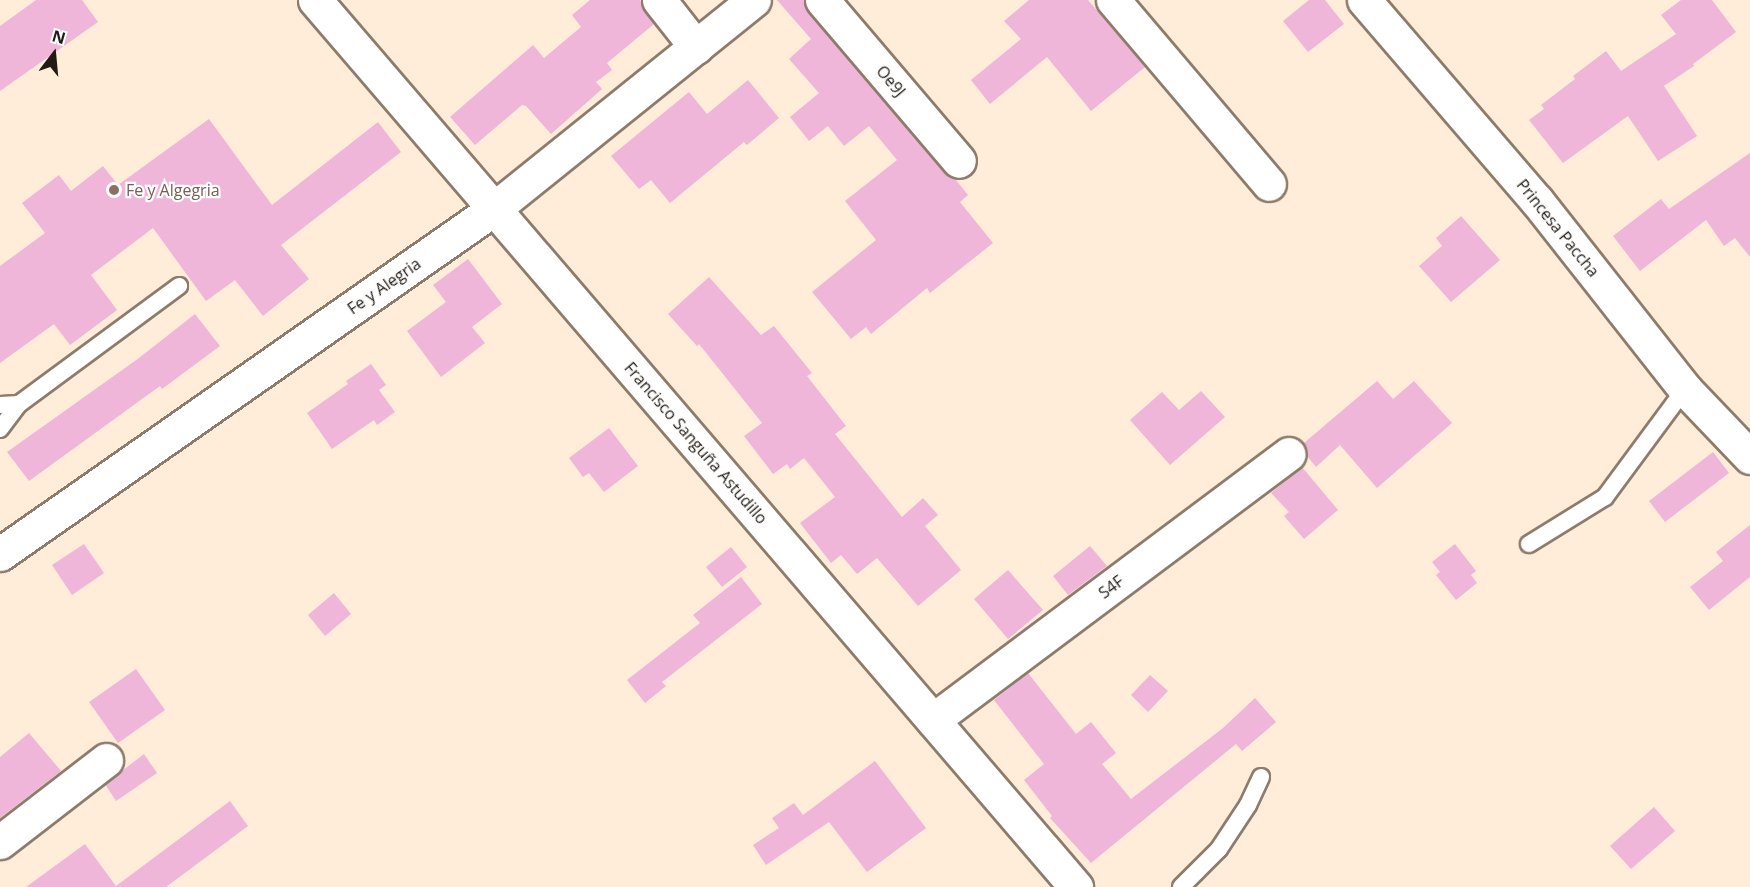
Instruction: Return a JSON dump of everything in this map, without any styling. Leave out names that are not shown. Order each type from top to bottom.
[{"type":"street","name":"Francisco Sanguña Astudillo","points":[[315,0],[1076,887]]},
{"type":"street","points":[[659,0],[696,47]]},
{"type":"street","name":"Fe y Alegria","points":[[0,554],[495,208],[754,0]]},
{"type":"street","name":"Oe9J","points":[[822,0],[959,161]]},
{"type":"street","points":[[1113,0],[1269,184]]},
{"type":"street","name":"Princesa Paccha","points":[[1364,0],[1537,201],[1685,389],[1750,457]]},
{"type":"street","name":"S4F","points":[[933,720],[1289,454]]},
{"type":"street","points":[[0,842],[106,760]]},
{"type":"lane","points":[[0,429],[20,404],[179,286]]},
{"type":"lane","points":[[1529,544],[1605,497],[1685,389]]},
{"type":"lane","points":[[0,405],[20,404]]},
{"type":"lane","points":[[1181,887],[1219,849],[1248,805],[1261,777]]},
{"type":"building","points":[[36,0],[82,0],[98,22],[0,91],[0,26]]},
{"type":"building","points":[[590,0],[640,0],[654,24],[607,63],[612,70],[596,82],[602,89],[551,134],[526,106],[522,105],[475,145],[450,117],[533,45],[544,58],[581,27],[572,15]]},
{"type":"building","points":[[777,0],[804,0],[808,12],[945,173],[955,179],[968,195],[960,202],[993,243],[930,293],[927,288],[871,334],[866,327],[851,339],[812,292],[876,240],[845,201],[897,160],[869,126],[844,146],[828,126],[809,141],[790,117],[819,93],[789,59],[811,39]]},
{"type":"building","points":[[1029,0],[1088,0],[1145,67],[1091,111],[1047,57],[990,104],[971,80],[1021,39],[1004,21]]},
{"type":"building","points":[[1309,0],[1325,0],[1344,24],[1308,52],[1283,21]]},
{"type":"building","points":[[1681,0],[1712,0],[1736,32],[1693,64],[1694,66],[1664,86],[1697,136],[1658,161],[1628,116],[1563,163],[1529,120],[1544,109],[1541,105],[1575,79],[1573,76],[1606,51],[1621,71],[1676,34],[1661,15]]},
{"type":"building","points":[[748,80],[779,118],[747,145],[744,142],[670,203],[651,180],[639,189],[611,156],[689,92],[707,114]]},
{"type":"building","points":[[209,119],[272,205],[378,122],[401,152],[281,245],[309,279],[263,316],[235,280],[206,301],[153,228],[91,275],[117,310],[70,345],[54,324],[0,363],[0,266],[45,233],[22,203],[59,175],[71,191],[103,166],[118,185]]},
{"type":"building","points":[[1750,153],[1750,257],[1735,238],[1724,246],[1706,220],[1640,271],[1613,236],[1661,199],[1669,209]]},
{"type":"building","points":[[1461,216],[1500,260],[1451,302],[1419,266],[1442,246],[1436,238]]},
{"type":"building","points":[[468,259],[502,304],[472,327],[485,343],[441,377],[407,331],[446,302],[433,285]]},
{"type":"building","points":[[709,277],[761,335],[774,326],[812,373],[807,376],[846,426],[835,434],[902,517],[923,498],[938,515],[925,526],[961,570],[918,606],[877,558],[857,574],[841,555],[831,563],[800,523],[835,497],[804,458],[790,469],[787,464],[773,474],[744,436],[762,423],[699,344],[697,346],[668,314]]},
{"type":"building","points":[[195,314],[220,346],[162,389],[160,386],[29,481],[7,452],[139,358]]},
{"type":"building","points":[[371,364],[386,385],[379,390],[395,412],[377,425],[374,420],[332,449],[307,413],[348,384],[346,381]]},
{"type":"building","points":[[1377,381],[1393,399],[1414,381],[1452,423],[1377,488],[1340,445],[1316,467],[1307,456],[1304,443]]},
{"type":"building","points":[[1201,391],[1225,417],[1170,465],[1130,420],[1162,392],[1179,410]]},
{"type":"building","points":[[609,428],[638,466],[604,492],[589,473],[583,477],[569,458]]},
{"type":"building","points":[[1713,452],[1729,473],[1665,522],[1649,501]]},
{"type":"building","points":[[1302,467],[1338,510],[1304,539],[1284,516],[1289,512],[1271,493]]},
{"type":"building","points":[[1750,525],[1750,577],[1709,610],[1690,587],[1723,561],[1716,552]]},
{"type":"building","points":[[84,544],[104,573],[72,595],[52,565]]},
{"type":"building","points":[[1455,544],[1476,571],[1471,575],[1477,583],[1456,600],[1436,575],[1440,572],[1432,562]]},
{"type":"building","points":[[1090,546],[1107,566],[1068,595],[1053,576]]},
{"type":"building","points":[[731,547],[747,567],[722,587],[706,567]]},
{"type":"building","points":[[1008,570],[1043,610],[1008,639],[974,599]]},
{"type":"building","points":[[741,577],[762,604],[662,682],[666,686],[645,703],[627,680],[700,623],[693,615]]},
{"type":"building","points":[[334,593],[351,614],[325,636],[308,615]]},
{"type":"building","points":[[136,669],[165,710],[118,743],[89,702]]},
{"type":"building","points":[[1028,673],[1076,734],[1091,722],[1116,753],[1102,764],[1131,799],[1223,728],[1255,698],[1276,722],[1242,751],[1236,744],[1091,863],[1050,818],[1052,816],[1024,780],[1044,764],[994,700]]},
{"type":"building","points":[[1150,675],[1168,691],[1148,712],[1131,695]]},
{"type":"building","points":[[29,733],[61,771],[0,818],[0,757]]},
{"type":"building","points":[[144,754],[157,773],[116,801],[105,784]]},
{"type":"building","points":[[875,761],[926,828],[867,872],[829,822],[766,865],[753,845],[779,828],[772,818],[794,803],[803,815]]},
{"type":"building","points":[[230,801],[248,826],[166,887],[26,887],[85,844],[116,886]]},
{"type":"building","points":[[1654,807],[1675,831],[1631,869],[1610,846]]},
{"type":"place","name":"Fe y Algegria","points":[[114,190]]}]
